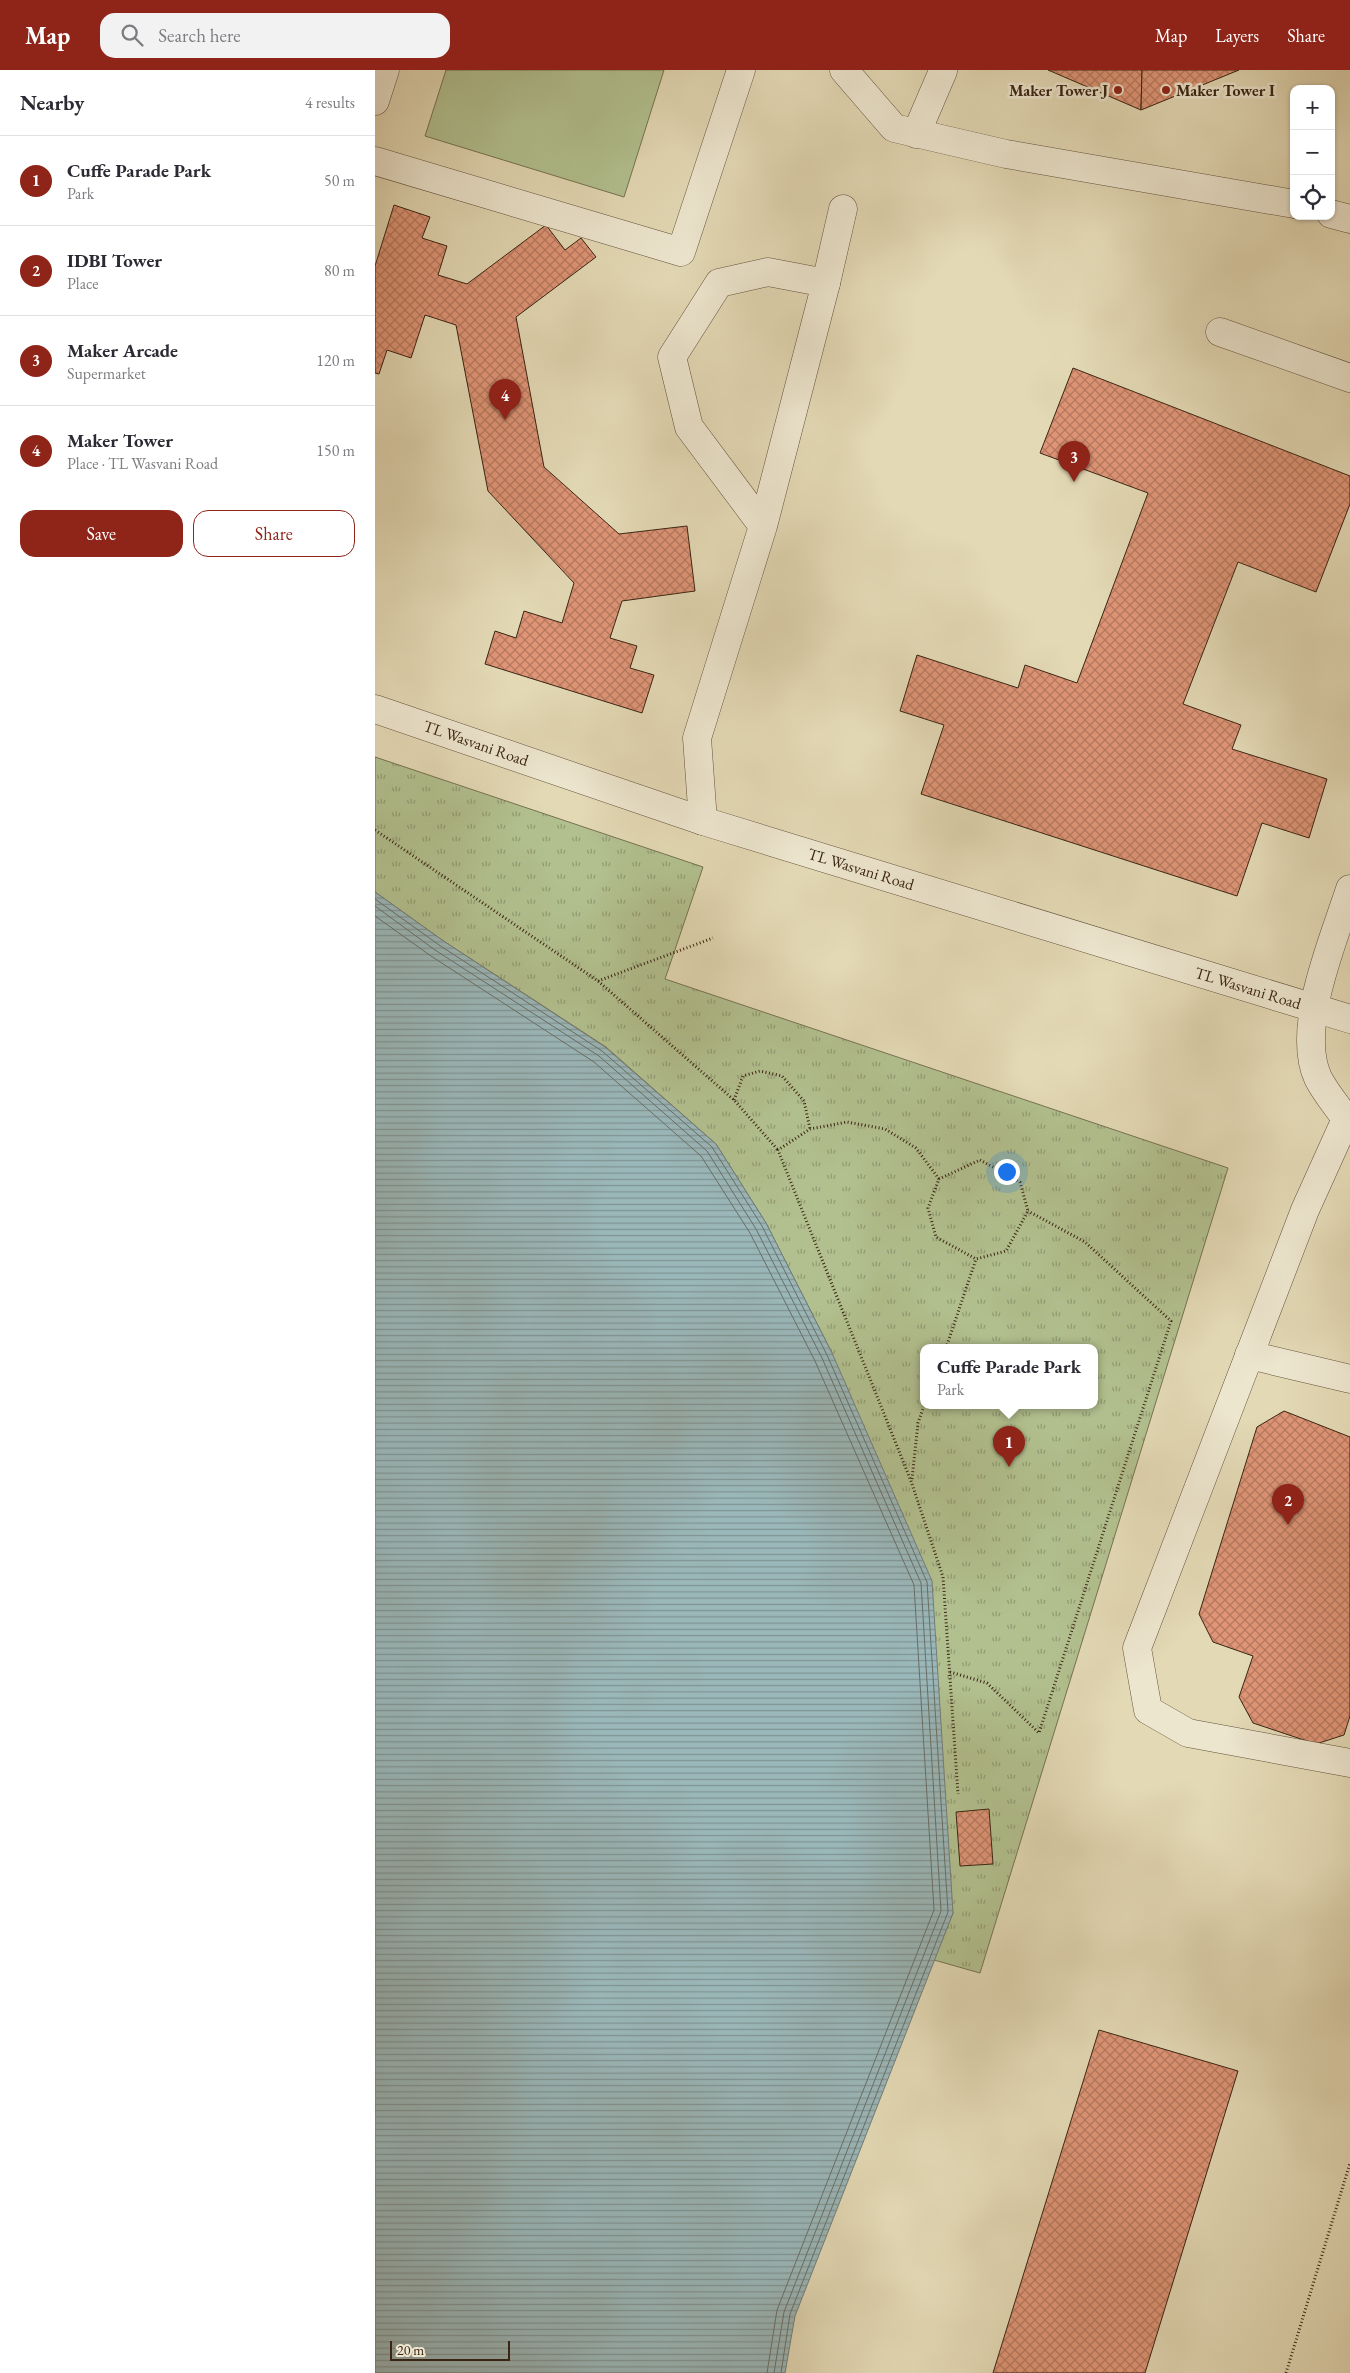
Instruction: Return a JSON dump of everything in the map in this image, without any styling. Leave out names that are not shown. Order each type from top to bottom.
[{"type":"street","points":[[375,101],[385,70]]},
{"type":"street","points":[[375,161],[681,252],[741,70]]},
{"type":"street","points":[[844,70],[894,128],[1006,154],[1290,203]]},
{"type":"street","points":[[916,134],[943,71]]},
{"type":"street","points":[[703,821],[697,738],[763,526],[826,283],[843,209]]},
{"type":"street","points":[[1335,215],[1350,219]]},
{"type":"street","points":[[763,526],[689,427],[672,358],[719,282],[768,272],[826,283]]},
{"type":"street","points":[[1220,332],[1350,378]]},
{"type":"street","name":"TL Wasvani Road","points":[[375,709],[703,821],[1350,1019]]},
{"type":"street","points":[[1350,888],[1313,1008],[1311,1051],[1318,1077],[1348,1120],[1305,1210],[1137,1648],[1148,1710],[1188,1733],[1350,1763]]},
{"type":"street","points":[[1249,1355],[1350,1379]]},
{"type":"path","points":[[375,830],[598,981],[734,1100],[778,1150],[911,1481],[943,1576],[958,1794]]},
{"type":"path","points":[[598,981],[713,938]]},
{"type":"path","points":[[734,1100],[743,1076],[760,1070],[782,1076],[804,1101],[810,1129]]},
{"type":"path","points":[[778,1150],[810,1129],[847,1122],[885,1129],[916,1148],[939,1179]]},
{"type":"path","points":[[980,1160],[1020,1182],[1028,1212],[1006,1251],[976,1259],[936,1237],[928,1208],[939,1179],[980,1160]]},
{"type":"path","points":[[949,1672],[987,1683],[1039,1733],[1171,1321],[1085,1242],[1028,1212]]},
{"type":"path","points":[[947,1344],[976,1259]]},
{"type":"path","points":[[911,1481],[918,1423],[923,1409]]},
{"type":"path","points":[[1286,2373],[1350,2163]]},
{"type":"green space","points":[[446,70],[664,70],[624,197],[425,136]]},
{"type":"green space","points":[[375,757],[703,867],[665,979],[1228,1168],[980,1973],[934,1960],[953,1913],[832,1353],[766,1223],[716,1144],[606,1047],[442,940],[375,892]]},
{"type":"water","points":[[375,892],[442,940],[605,1047],[716,1144],[766,1223],[832,1353],[932,1581],[953,1913],[795,2316],[785,2373],[375,2373]]},
{"type":"building","name":"Maker Tower J","points":[[1048,70],[1142,70],[1141,110]]},
{"type":"building","name":"Maker Tower I","points":[[1142,70],[1239,70],[1141,110]]},
{"type":"building","points":[[394,205],[430,217],[422,238],[447,246],[438,275],[467,284],[546,225],[565,250],[581,238],[596,257],[516,317],[544,467],[619,534],[687,526],[695,591],[622,601],[610,638],[637,646],[630,668],[654,675],[642,713],[485,664],[495,631],[516,638],[524,611],[562,623],[574,583],[488,491],[456,325],[425,315],[411,358],[387,350],[379,374],[375,373],[375,266]]},
{"type":"building","points":[[1073,368],[1350,476],[1350,504],[1316,592],[1238,562],[1183,704],[1241,725],[1232,749],[1327,779],[1309,838],[1262,823],[1237,896],[921,794],[944,725],[900,711],[917,655],[1018,688],[1025,665],[1077,683],[1148,493],[1040,453]]},
{"type":"building","points":[[1284,1411],[1350,1437],[1350,1716],[1344,1735],[1316,1744],[1253,1723],[1239,1697],[1253,1656],[1213,1642],[1199,1614],[1257,1427]]},
{"type":"building","points":[[989,1809],[993,1864],[960,1866],[956,1812]]},
{"type":"building","points":[[1099,2030],[1238,2071],[1145,2373],[993,2373]]},
{"type":"place","name":"Maker Tower J","points":[[1118,90]]},
{"type":"place","name":"Maker Tower I","points":[[1166,90]]},
{"type":"place","name":"Maker Tower","points":[[505,420]]},
{"type":"place","name":"Maker Arcade","points":[[1074,482]]},
{"type":"place","name":"Cuffe Parade Park","points":[[1009,1467]]},
{"type":"place","name":"IDBI Tower","points":[[1288,1525]]}]
